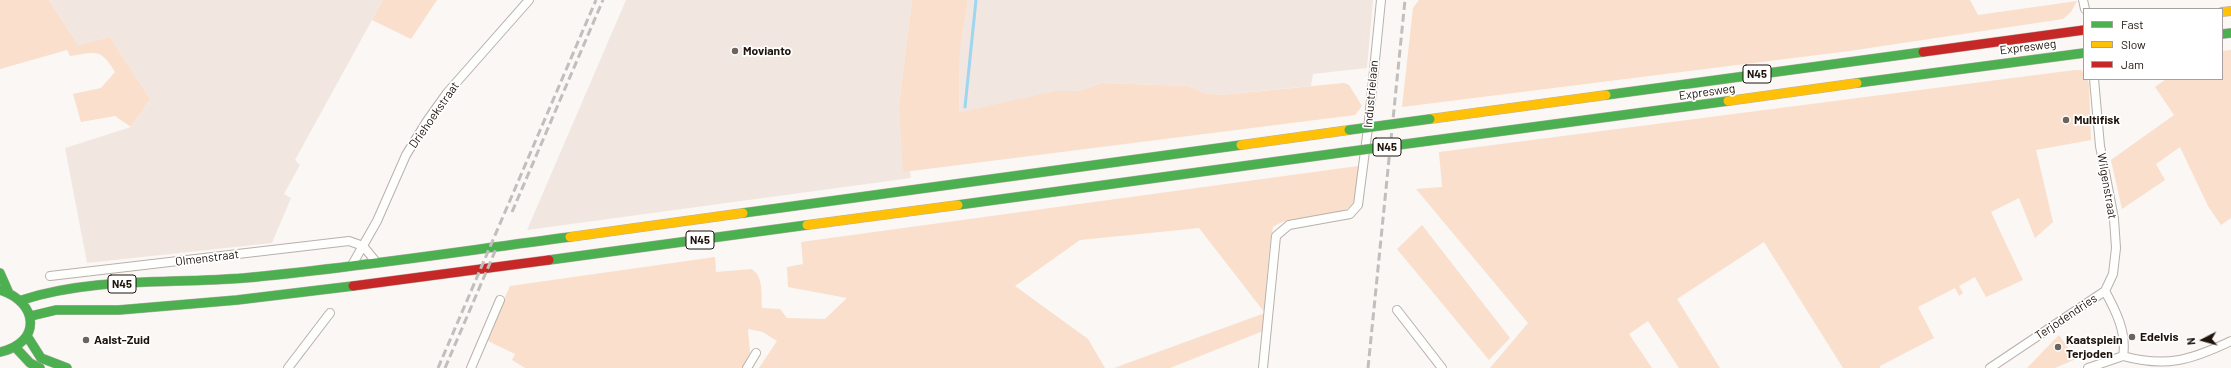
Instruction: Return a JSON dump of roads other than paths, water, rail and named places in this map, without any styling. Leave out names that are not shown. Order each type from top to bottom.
[{"type":"main road","name":"Expresweg","points":[[377,263],[2083,30]]},
{"type":"main road","name":"Expresweg","points":[[31,316],[56,310],[120,310],[230,301],[410,280],[2083,53]]},
{"type":"main road","name":"N45","points":[[22,300],[36,294],[72,286],[224,280],[377,263]]},
{"type":"main road","points":[[0,273],[4,291],[22,300],[31,316],[31,325],[27,336],[16,348],[0,352]]},
{"type":"main road","points":[[27,336],[41,358],[67,368]]},
{"type":"main road","points":[[16,348],[30,363],[40,368]]},
{"type":"street","name":"Driehoekstraat","points":[[352,266],[377,221],[406,154],[427,121],[447,93],[529,0]]},
{"type":"street","name":"Industrielaan","points":[[1264,368],[1276,236],[1289,225],[1350,214],[1358,205],[1367,143],[1381,0]]},
{"type":"street","name":"Wilgenstraat","points":[[2094,80],[2100,146],[2114,219],[2116,248],[2113,274],[2105,291]]},
{"type":"street","name":"Olmenstraat","points":[[50,276],[349,241],[363,246]]},
{"type":"street","points":[[363,246],[377,263]]},
{"type":"street","name":"Terjodendries","points":[[1990,368],[2105,291],[2121,326],[2124,340],[2122,356]]},
{"type":"street","points":[[471,368],[500,300]]},
{"type":"street","points":[[1397,310],[1442,368]]},
{"type":"street","points":[[288,368],[330,313]]},
{"type":"street","points":[[2088,368],[2122,356],[2149,365],[2169,366],[2231,341]]},
{"type":"street","points":[[747,368],[756,353]]},
{"type":"waterway","points":[[965,107],[976,0]]},
{"type":"railway","points":[[438,368],[596,0]]},
{"type":"railway","points":[[512,212],[603,0]]},
{"type":"railway","points":[[1368,368],[1405,0]]},
{"type":"railway","points":[[445,368],[496,249]]},
{"type":"place","name":"Movianto","points":[[735,51]]},
{"type":"place","name":"Multifisk","points":[[2066,120]]},
{"type":"place","name":"Edelvis","points":[[2132,337]]},
{"type":"place","name":"Aalst-Zuid","points":[[86,340]]},
{"type":"place","name":"Kaatsplein Terjoden","points":[[2058,347]]}]
